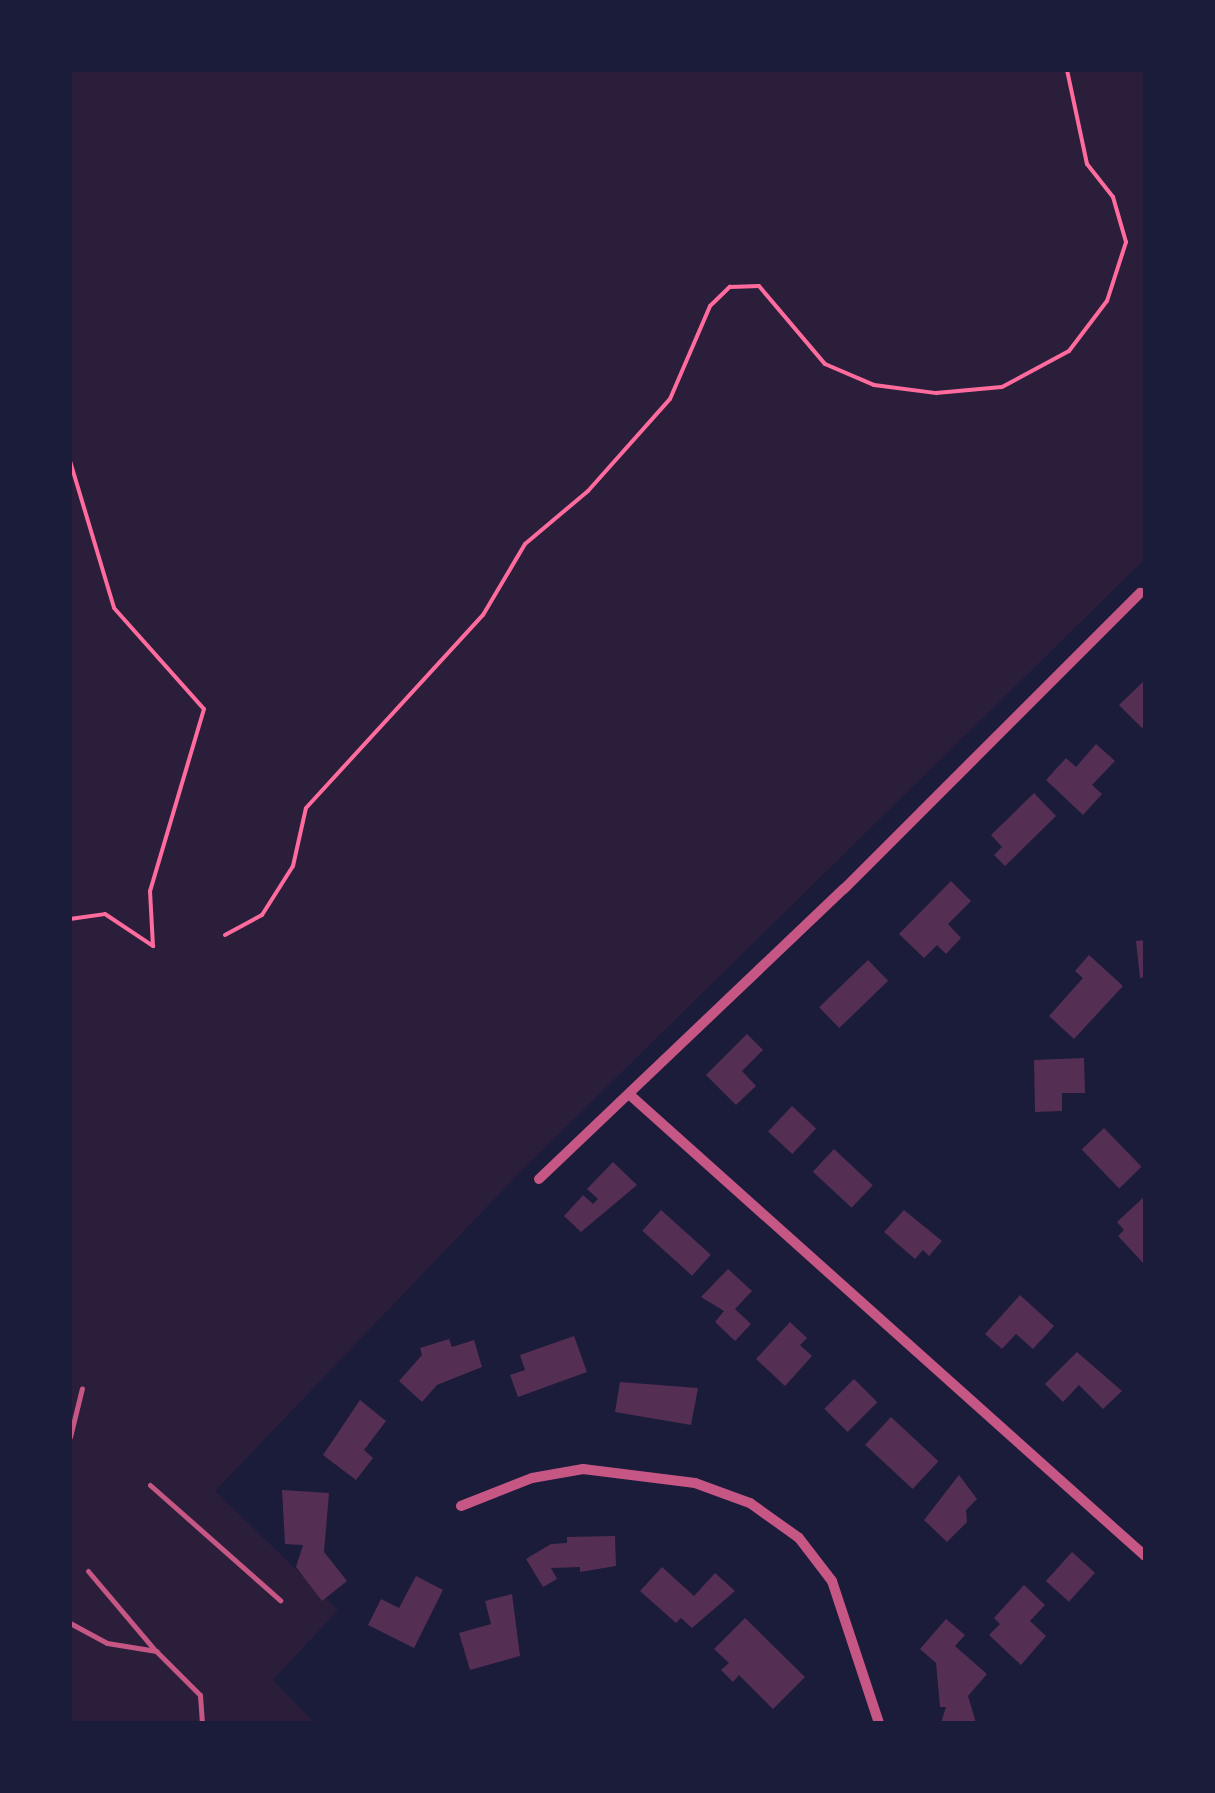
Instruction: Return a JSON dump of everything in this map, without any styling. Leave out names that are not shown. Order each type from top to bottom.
[{"type":"street","points":[[539,1179],[630,1095],[1140,593]]},
{"type":"street","points":[[630,1095],[1145,1556]]},
{"type":"street","points":[[461,1506],[532,1478],[583,1469],[695,1482],[750,1503],[799,1538],[832,1582],[879,1723]]},
{"type":"lane","points":[[70,1437],[82,1388]]},
{"type":"lane","points":[[150,1485],[280,1600]]},
{"type":"lane","points":[[88,1571],[156,1652],[200,1696],[202,1723]]},
{"type":"lane","points":[[70,1622],[107,1643],[156,1652]]},
{"type":"path","points":[[226,936],[262,915],[292,866],[306,808],[482,615],[525,544],[588,491],[670,399],[710,306],[730,286],[759,286],[825,364],[874,386],[936,392],[1002,387],[1069,351],[1107,301],[1126,242],[1113,197],[1087,164],[1067,70]]},
{"type":"path","points":[[70,461],[114,608],[204,709],[150,891],[154,946],[105,914],[70,920]]},
{"type":"shaded area","points":[[70,70],[1145,70],[1145,559],[524,1168],[215,1491],[338,1610],[273,1680],[315,1723],[70,1723]]},
{"type":"building","points":[[1145,680],[1145,725],[1142,728],[1119,705]]},
{"type":"building","points":[[1096,744],[1115,761],[1092,785],[1102,794],[1083,815],[1046,780],[1066,758],[1076,767]]},
{"type":"building","points":[[1034,793],[1056,816],[1005,866],[994,855],[1002,847],[991,835]]},
{"type":"building","points":[[951,881],[971,901],[948,924],[961,938],[946,954],[937,945],[924,958],[899,934]]},
{"type":"building","points":[[1145,940],[1145,977],[1140,978],[1136,941]]},
{"type":"building","points":[[1089,955],[1123,986],[1074,1039],[1049,1016],[1083,978],[1075,971]]},
{"type":"building","points":[[868,960],[888,981],[839,1028],[819,1007]]},
{"type":"building","points":[[747,1034],[763,1050],[742,1071],[756,1086],[736,1105],[706,1075]]},
{"type":"building","points":[[1084,1058],[1085,1093],[1062,1093],[1062,1111],[1035,1112],[1034,1060]]},
{"type":"building","points":[[792,1106],[816,1129],[792,1154],[768,1132]]},
{"type":"building","points":[[1104,1128],[1142,1167],[1119,1188],[1082,1150]]},
{"type":"building","points":[[834,1149],[873,1185],[852,1208],[813,1172]]},
{"type":"building","points":[[613,1162],[637,1185],[581,1232],[564,1216],[583,1195],[593,1204],[598,1199],[587,1189]]},
{"type":"building","points":[[1145,1196],[1145,1265],[1118,1236],[1124,1230],[1117,1222]]},
{"type":"building","points":[[661,1210],[711,1255],[692,1276],[642,1231]]},
{"type":"building","points":[[904,1210],[942,1241],[929,1256],[923,1250],[915,1259],[884,1232]]},
{"type":"building","points":[[728,1269],[752,1291],[735,1309],[751,1324],[735,1341],[715,1322],[724,1311],[701,1297]]},
{"type":"building","points":[[1020,1295],[1054,1326],[1033,1349],[1016,1334],[1002,1349],[985,1334]]},
{"type":"building","points":[[790,1322],[807,1338],[800,1345],[812,1356],[785,1386],[756,1359]]},
{"type":"building","points":[[574,1336],[587,1372],[518,1397],[510,1375],[525,1370],[520,1355]]},
{"type":"building","points":[[449,1339],[452,1347],[474,1340],[482,1367],[437,1385],[422,1402],[399,1381],[422,1355],[420,1348]]},
{"type":"building","points":[[1077,1352],[1122,1391],[1103,1409],[1079,1385],[1063,1402],[1045,1384]]},
{"type":"building","points":[[854,1379],[877,1402],[848,1432],[824,1409]]},
{"type":"building","points":[[620,1382],[698,1388],[691,1425],[615,1412]]},
{"type":"building","points":[[360,1400],[386,1421],[364,1450],[373,1458],[356,1480],[323,1455]]},
{"type":"building","points":[[891,1417],[939,1461],[913,1489],[865,1445]]},
{"type":"building","points":[[959,1475],[977,1499],[966,1510],[967,1522],[947,1542],[924,1520]]},
{"type":"building","points":[[282,1490],[329,1493],[324,1552],[347,1581],[322,1601],[296,1567],[303,1545],[285,1544]]},
{"type":"building","points":[[615,1536],[616,1566],[580,1572],[580,1567],[551,1568],[557,1579],[543,1587],[526,1559],[551,1544],[567,1543],[567,1537]]},
{"type":"building","points":[[1072,1552],[1095,1573],[1069,1602],[1046,1581]]},
{"type":"building","points":[[662,1567],[694,1596],[715,1573],[735,1591],[692,1628],[681,1618],[676,1623],[640,1591]]},
{"type":"building","points":[[416,1576],[443,1590],[414,1648],[368,1625],[381,1599],[399,1608]]},
{"type":"building","points":[[1024,1585],[1045,1605],[1030,1621],[1046,1636],[1021,1665],[989,1635],[1000,1624],[994,1618]]},
{"type":"building","points":[[512,1594],[520,1656],[470,1670],[459,1633],[491,1624],[485,1601]]},
{"type":"building","points":[[745,1618],[805,1677],[773,1709],[739,1675],[733,1682],[721,1670],[729,1663],[714,1649]]},
{"type":"building","points":[[946,1619],[965,1635],[955,1646],[987,1674],[968,1696],[976,1723],[941,1723],[946,1707],[940,1707],[936,1663],[920,1649]]}]
